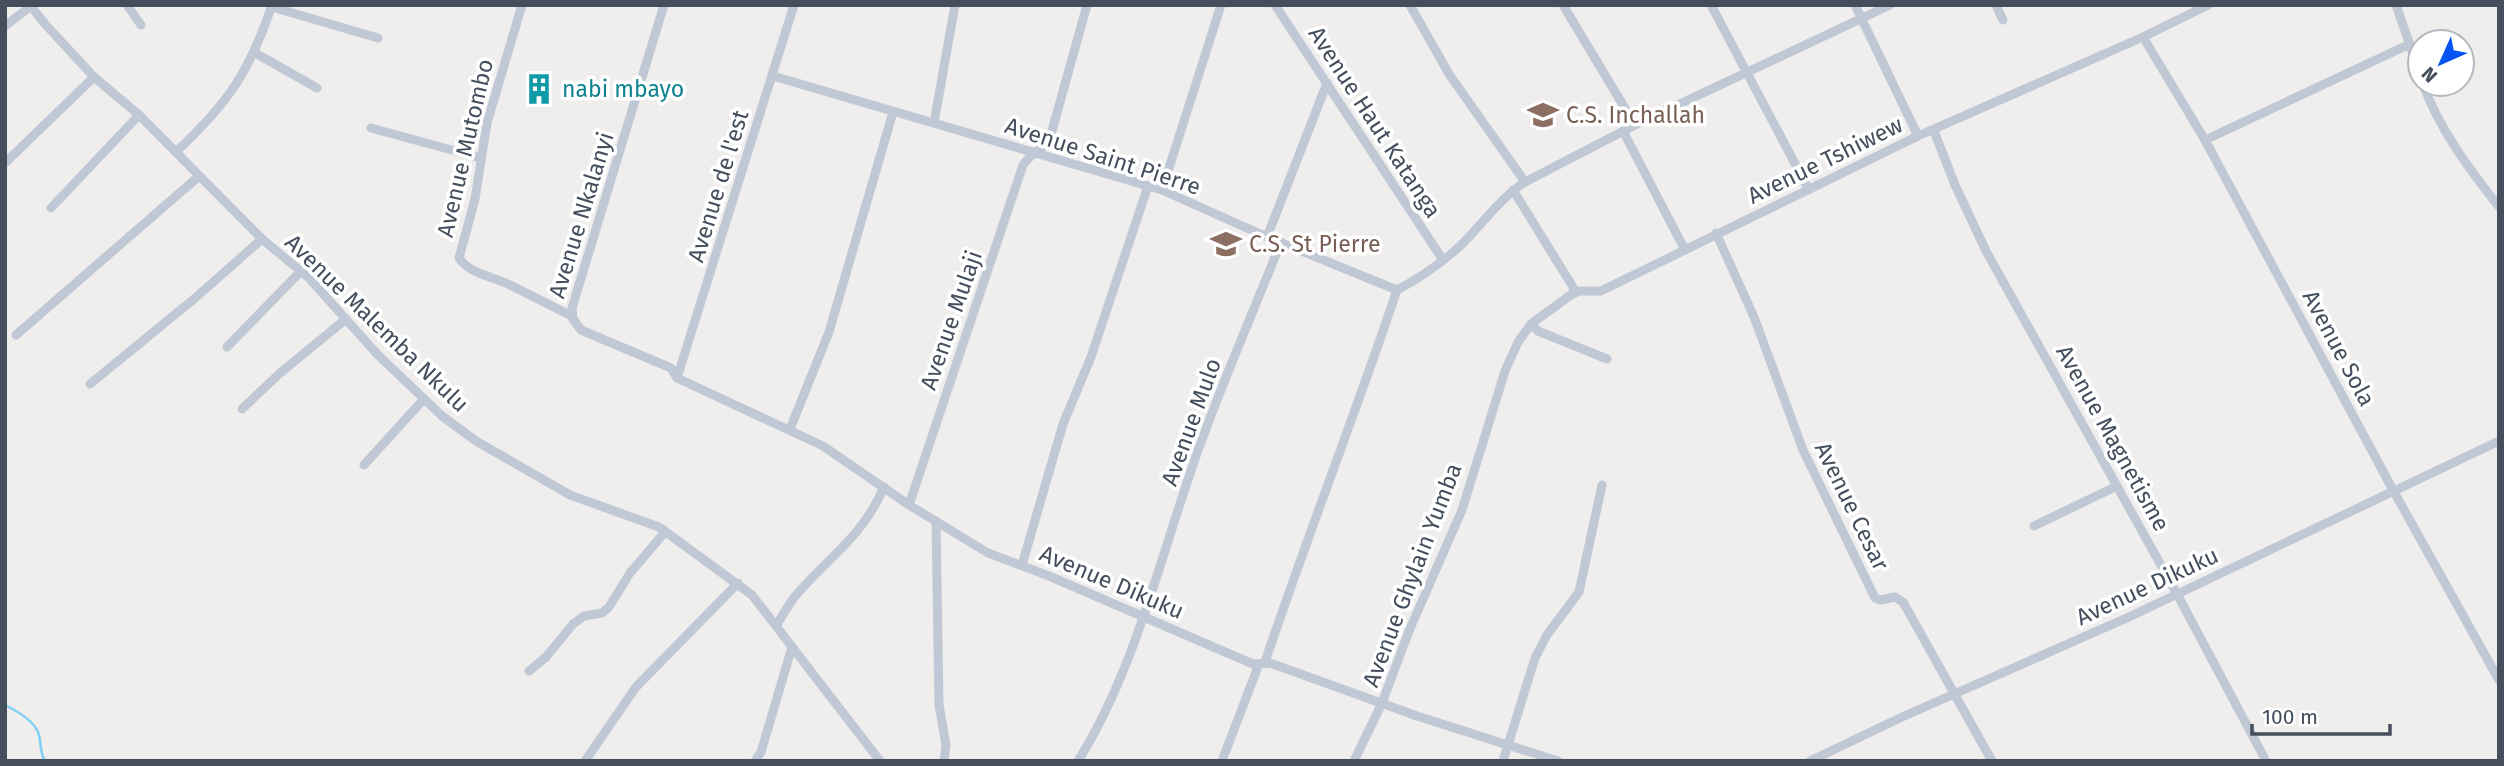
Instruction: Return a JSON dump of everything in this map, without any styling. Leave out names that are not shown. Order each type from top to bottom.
[{"type":"street","points":[[127,5],[141,25]]},
{"type":"street","name":"Avenue Mutombo","points":[[522,5],[487,123],[470,219],[459,256],[460,260],[479,273],[508,284],[572,316]]},
{"type":"street","name":"Avenue Nkalanyi","points":[[572,316],[572,306],[664,5]]},
{"type":"street","name":"Avenue de l'est","points":[[677,378],[794,5]]},
{"type":"street","points":[[934,123],[955,5]]},
{"type":"street","name":"Avenue Mulaji","points":[[909,505],[1023,165],[1044,147],[1050,138],[1087,5]]},
{"type":"street","points":[[1162,190],[1221,5]]},
{"type":"street","name":"Avenue Haut Katanga","points":[[1275,5],[1443,260]]},
{"type":"street","points":[[1410,5],[1449,74],[1525,182]]},
{"type":"street","points":[[1563,5],[1634,125]]},
{"type":"street","points":[[1711,5],[1809,190]]},
{"type":"street","points":[[1855,5],[1918,136]]},
{"type":"street","points":[[1222,761],[1262,663],[1361,397],[1397,290],[1419,279],[1443,260],[1513,190],[1525,182],[1634,125],[1890,5]]},
{"type":"street","points":[[1996,5],[2003,20]]},
{"type":"street","name":"Avenue Tshiwew","points":[[1531,324],[1576,292],[1601,291],[1918,136],[2143,37],[2208,5]]},
{"type":"street","points":[[2396,5],[2406,33]]},
{"type":"street","points":[[5,26],[31,6]]},
{"type":"street","name":"Avenue Malemba Nkulu","points":[[31,6],[94,76],[138,115],[262,239],[301,271],[423,400],[468,436],[570,495],[652,524],[752,595],[880,761]]},
{"type":"street","points":[[176,152],[226,100],[255,53],[272,6],[378,38]]},
{"type":"street","name":"Avenue Sola","points":[[2143,37],[2205,140],[2393,490],[2499,680]]},
{"type":"street","points":[[2205,140],[2406,46]]},
{"type":"street","points":[[255,53],[317,88]]},
{"type":"street","points":[[5,163],[94,76]]},
{"type":"street","name":"Avenue Saint Pierre","points":[[772,76],[1162,190],[1397,290]]},
{"type":"street","points":[[1267,236],[1327,83]]},
{"type":"street","points":[[2429,98],[2463,158],[2499,207]]},
{"type":"street","points":[[790,429],[829,332],[893,112]]},
{"type":"street","points":[[51,208],[138,115]]},
{"type":"street","points":[[371,128],[481,158]]},
{"type":"street","points":[[1623,131],[1685,250]]},
{"type":"street","name":"Avenue Magnetisme","points":[[1934,131],[1955,185],[1986,251],[2177,594],[2266,761]]},
{"type":"street","points":[[16,335],[198,177]]},
{"type":"street","points":[[1021,565],[1063,424],[1091,357],[1148,186]]},
{"type":"street","points":[[1513,190],[1576,292]]},
{"type":"street","name":"Avenue Cesar","points":[[1716,233],[1754,317],[1803,450],[1875,598],[1880,600],[1895,597],[1903,602],[1992,761]]},
{"type":"street","points":[[90,384],[262,239]]},
{"type":"street","name":"Avenue Mulo","points":[[1077,761],[1120,677],[1200,444],[1281,242]]},
{"type":"street","points":[[227,347],[301,271]]},
{"type":"street","name":"Avenue Dikuku","points":[[572,316],[581,330],[671,368],[677,378],[790,429],[841,457],[909,505],[988,553],[1253,664],[1262,663],[1558,761]]},
{"type":"street","points":[[242,409],[280,373],[346,319]]},
{"type":"street","points":[[1531,324],[1538,331],[1607,359]]},
{"type":"street","name":"Avenue Ghylain Yumba","points":[[1354,761],[1382,703],[1409,631],[1462,510],[1505,372],[1518,342],[1531,324]]},
{"type":"street","points":[[364,465],[423,400]]},
{"type":"street","name":"Avenue Dikuku","points":[[1810,761],[2177,594],[2499,441]]},
{"type":"street","points":[[1503,761],[1538,651],[1579,592],[1602,485]]},
{"type":"street","points":[[2034,526],[2117,486]]},
{"type":"street","points":[[776,626],[796,595],[856,536],[870,516],[884,487]]},
{"type":"street","points":[[936,521],[939,705],[946,745],[944,761]]},
{"type":"street","points":[[529,671],[551,652],[573,624],[584,616],[602,612],[609,607],[630,573],[665,532]]},
{"type":"street","points":[[585,761],[636,687],[738,583]]},
{"type":"street","points":[[755,761],[765,738],[792,647]]},
{"type":"waterway","points":[[5,705],[24,716],[36,728],[45,761]]},
{"type":"place","name":"nabi mbayo","points":[[539,89]]},
{"type":"place","name":"C.S. Inchallah","points":[[1543,115]]},
{"type":"place","name":"C.S. St Pierre","points":[[1226,244]]}]
